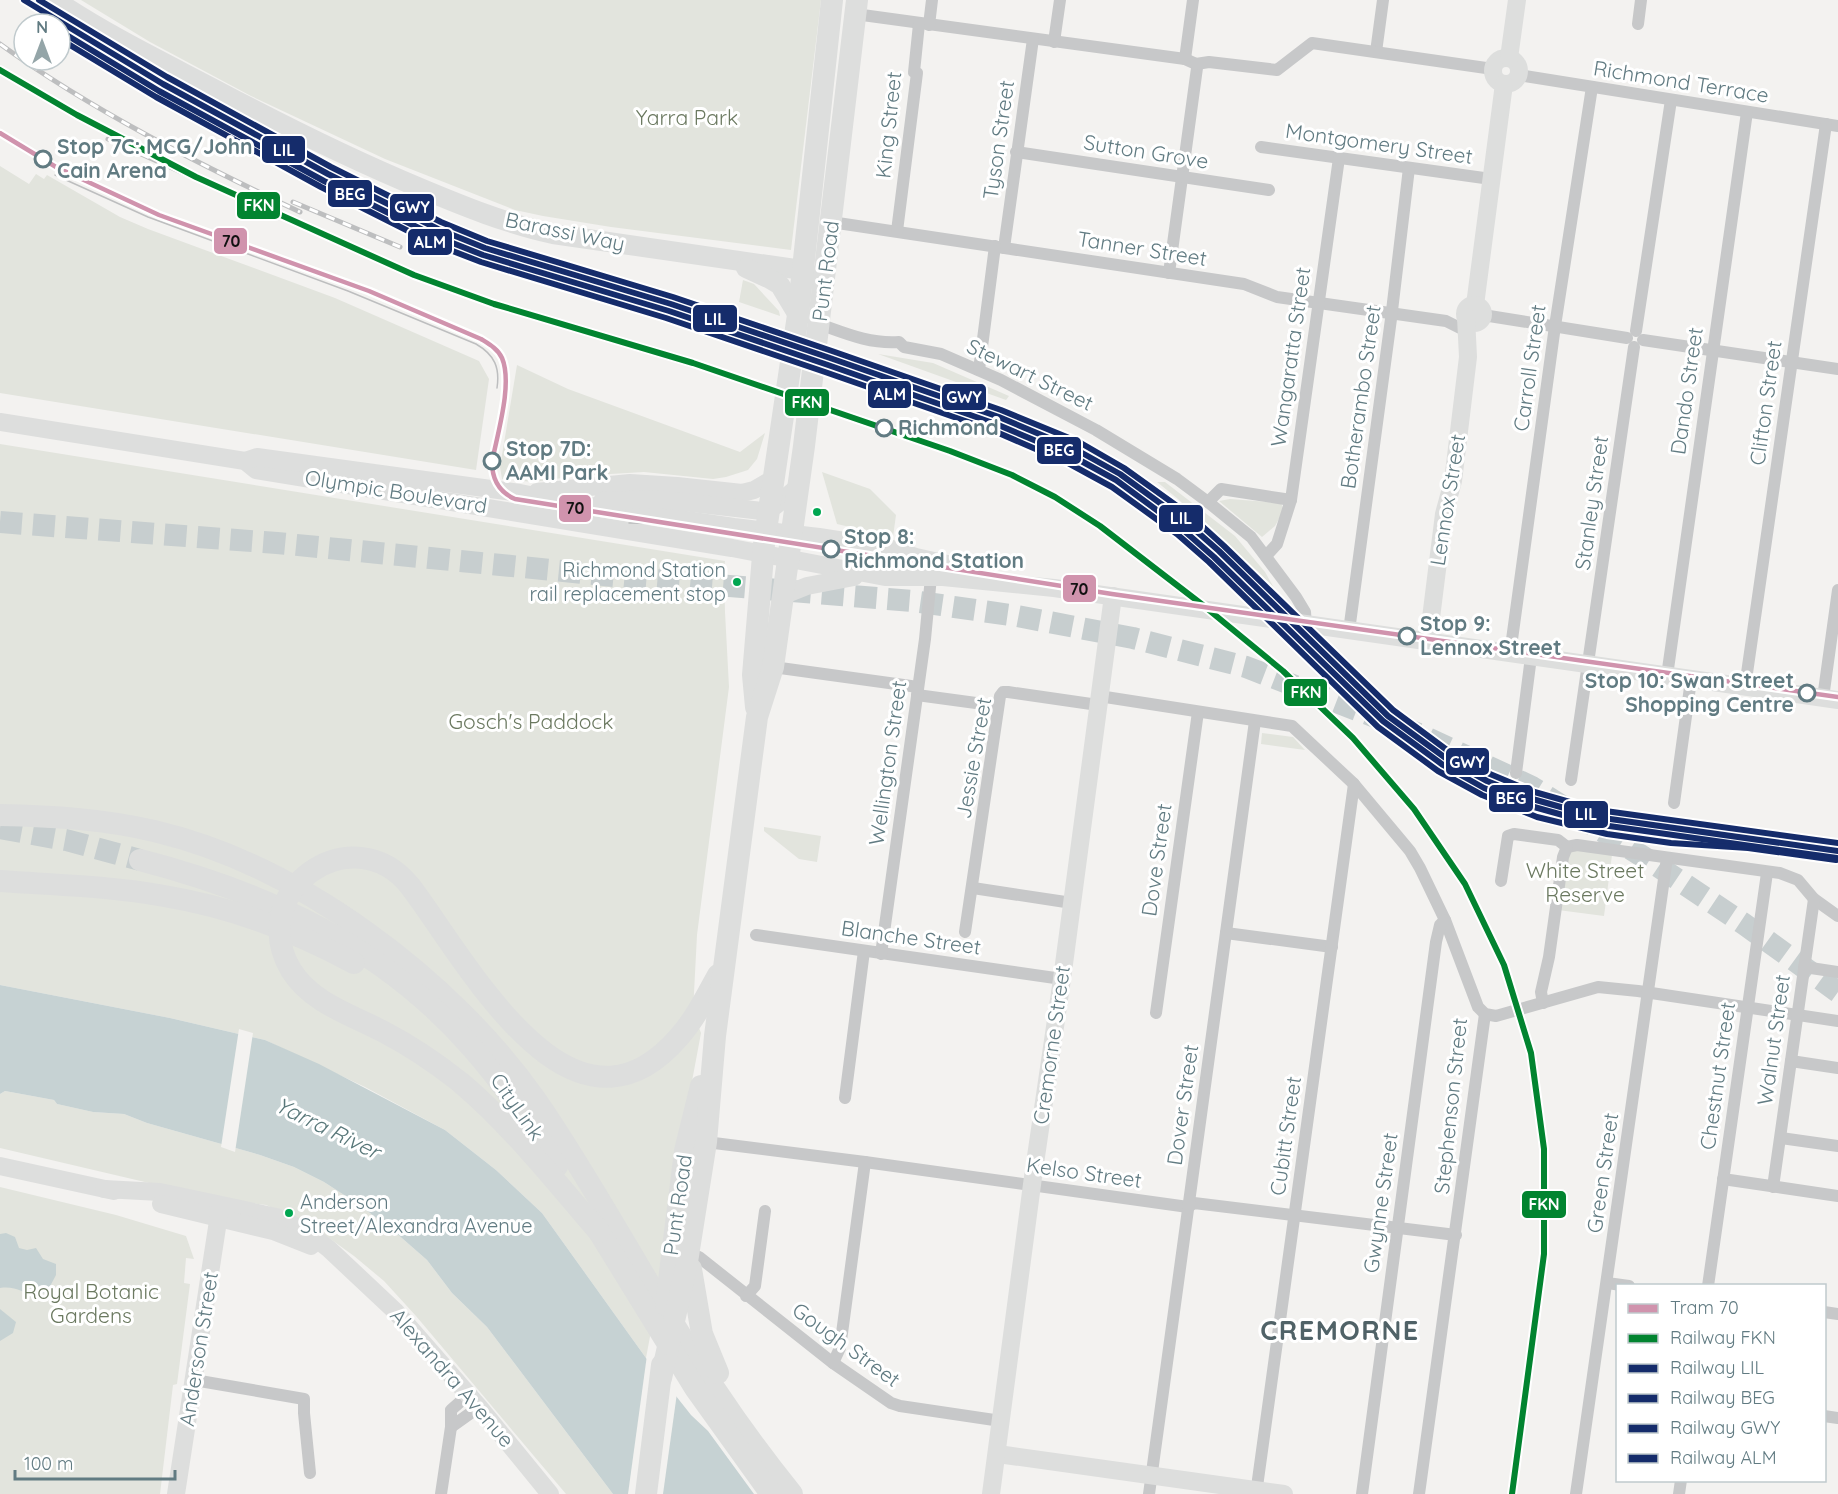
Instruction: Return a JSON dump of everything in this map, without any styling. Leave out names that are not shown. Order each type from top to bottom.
[{"type":"highway","name":"Punt Road","points":[[757,717],[753,675],[763,554],[798,315],[832,0]]},
{"type":"highway","name":"Punt Road","points":[[663,1367],[689,1253],[706,1142],[724,964],[757,717],[773,668],[792,533],[856,7]]},
{"type":"highway","points":[[0,815],[91,819],[156,831],[224,853],[282,878],[320,901],[413,968],[447,998],[487,1039],[536,1100],[548,1149],[695,1388],[771,1494]]},
{"type":"highway","points":[[724,964],[688,1026],[678,1039],[657,1058],[638,1069],[618,1075],[597,1075],[581,1072],[553,1059],[508,1020],[489,997],[416,893],[395,870],[382,863],[365,859],[345,859],[315,868],[291,891],[283,907],[280,926],[281,945],[288,964],[294,975],[312,994],[398,1040],[435,1063],[501,1119],[548,1149],[792,1494]]},
{"type":"highway","name":"CityLink","points":[[140,860],[247,893],[326,930],[381,965],[411,988],[472,1047],[548,1149]]},
{"type":"highway","points":[[0,881],[110,889],[164,896],[224,909],[260,921],[329,949],[357,965],[410,999],[472,1047]]},
{"type":"highway","name":"Punt Road","points":[[646,1494],[663,1367],[669,1270],[685,1151],[715,1036]]},
{"type":"highway","points":[[689,1253],[699,1320],[713,1365],[749,1419],[807,1494]]},
{"type":"main road","name":"Barassi Way","points":[[55,0],[106,33],[301,135],[365,165],[474,210],[526,228],[553,234],[802,270]]},
{"type":"main road","points":[[1509,58],[1517,0]]},
{"type":"main road","points":[[1509,58],[1518,64],[1512,80],[1497,81],[1493,69],[1497,62],[1509,58]]},
{"type":"main road","name":"Lennox Street","points":[[1428,642],[1444,514],[1453,481],[1491,179],[1512,80]]},
{"type":"main road","points":[[731,260],[780,285],[798,315]]},
{"type":"main road","points":[[802,270],[815,279],[823,292]]},
{"type":"main road","name":"Olympic Boulevard","points":[[0,422],[245,461],[257,457],[520,493],[570,503],[767,520],[792,533],[889,548],[925,560],[1054,588]]},
{"type":"main road","name":"Olympic Boulevard","points":[[245,461],[256,470],[763,554],[876,576]]},
{"type":"main road","points":[[520,493],[643,483],[742,493],[754,490],[773,479]]},
{"type":"main road","points":[[575,523],[569,514],[570,503],[574,495],[585,486]]},
{"type":"main road","points":[[767,520],[798,487]]},
{"type":"main road","points":[[505,510],[570,503]]},
{"type":"main road","points":[[782,596],[800,588],[853,577],[876,576],[1054,588],[1830,699]]},
{"type":"main road","name":"Cremorne Street","points":[[991,1494],[1113,596]]},
{"type":"main road","name":"Alexandra Avenue","points":[[0,1166],[104,1189],[164,1193],[284,1234],[311,1246],[348,1268],[394,1311],[550,1494]]},
{"type":"main road","name":"Anderson Street","points":[[176,1494],[220,1211]]},
{"type":"main road","points":[[998,1454],[1256,1492],[1284,1494]]},
{"type":"street","name":"King Street","points":[[897,231],[917,73],[914,72],[924,24],[932,0]]},
{"type":"street","points":[[1054,42],[1060,0]]},
{"type":"street","points":[[1169,273],[1182,177],[1193,64],[1193,0]]},
{"type":"street","points":[[1376,52],[1383,0]]},
{"type":"street","points":[[1638,24],[1641,0]]},
{"type":"street","points":[[856,7],[924,24],[1193,64],[1209,62],[1277,70],[1312,43],[1493,69]]},
{"type":"street","name":"Tyson Street","points":[[979,370],[1017,152],[1033,39]]},
{"type":"street","name":"Richmond Terrace","points":[[1512,80],[1592,87],[1832,125]]},
{"type":"street","name":"Carroll Street","points":[[1510,654],[1592,87]]},
{"type":"street","name":"Stanley Street","points":[[1571,780],[1671,100]]},
{"type":"street","name":"Dando Street","points":[[1667,676],[1747,112]]},
{"type":"street","name":"Clifton Street","points":[[1745,687],[1792,362],[1832,125]]},
{"type":"street","name":"Montgomery Street","points":[[1261,147],[1491,179]]},
{"type":"street","name":"Sutton Grove","points":[[1017,152],[1269,190]]},
{"type":"street","name":"Wangaratta Street","points":[[1266,555],[1277,544],[1291,500],[1339,158]]},
{"type":"street","name":"Botherambo Street","points":[[1349,631],[1409,168]]},
{"type":"street","name":"Tanner Street","points":[[831,222],[1244,284],[1277,297],[1446,321],[1473,317]]},
{"type":"street","points":[[1473,317],[1556,326],[1838,369]]},
{"type":"street","name":"Stewart Street","points":[[819,324],[858,339],[873,342],[899,342],[904,347],[936,353],[979,370],[1038,398],[1177,479],[1251,537],[1305,612],[1306,625]]},
{"type":"street","points":[[1208,502],[1221,489],[1291,500]]},
{"type":"street","name":"Wellington Street","points":[[881,954],[932,578]]},
{"type":"street","points":[[1830,699],[1838,590]]},
{"type":"street","points":[[1516,773],[1531,657]]},
{"type":"street","points":[[773,668],[998,706]]},
{"type":"street","points":[[1674,803],[1691,680]]},
{"type":"street","name":"Jessie Street","points":[[966,933],[1000,696],[1003,692],[1098,700]]},
{"type":"street","name":"Stephenson Street","points":[[1098,700],[1292,726],[1354,784],[1410,851],[1445,920],[1478,1007],[1485,1014],[1419,1494]]},
{"type":"street","name":"Dove Street","points":[[1156,1013],[1198,712]]},
{"type":"street","name":"Dover Street","points":[[1149,1494],[1255,720]]},
{"type":"street","name":"Cubitt Street","points":[[1256,1492],[1354,784]]},
{"type":"street","points":[[1501,881],[1508,836],[1514,834],[1558,840],[1567,847],[1577,845],[1780,873],[1798,880],[1814,899],[1838,916]]},
{"type":"street","points":[[1543,1003],[1541,992],[1549,957],[1563,857],[1567,847]]},
{"type":"street","name":"Green Street","points":[[1576,1494],[1667,858]]},
{"type":"street","name":"Chestnut Street","points":[[1708,1284],[1767,873]]},
{"type":"street","points":[[973,888],[1072,903]]},
{"type":"street","name":"Walnut Street","points":[[1773,1187],[1814,899]]},
{"type":"street","name":"Gwynne Street","points":[[1362,1494],[1436,942],[1440,925],[1445,920]]},
{"type":"street","points":[[1226,933],[1332,947]]},
{"type":"street","name":"Blanche Street","points":[[756,935],[1062,979]]},
{"type":"street","points":[[845,1098],[864,951]]},
{"type":"street","points":[[1804,967],[1838,972]]},
{"type":"street","points":[[1485,1014],[1496,1016],[1598,987],[1838,1021]]},
{"type":"street","points":[[1791,1060],[1838,1068]]},
{"type":"street","points":[[1781,1138],[1838,1146]]},
{"type":"street","name":"Kelso Street","points":[[706,1142],[1188,1207],[1194,1203],[1456,1235]]},
{"type":"street","points":[[834,1363],[840,1348],[865,1162]]},
{"type":"street","points":[[1723,1179],[1838,1196]]},
{"type":"street","points":[[746,1296],[755,1286],[765,1211]]},
{"type":"street","name":"Gough Street","points":[[689,1253],[699,1257],[834,1363],[891,1403],[1001,1421]]},
{"type":"street","points":[[1607,1282],[1618,1284]]},
{"type":"street","points":[[194,1380],[304,1399],[310,1473]]},
{"type":"street","points":[[441,1494],[452,1410],[473,1401]]},
{"type":"green space","name":"Yarra Park","points":[[81,0],[821,0],[791,250],[611,227],[515,210],[385,159],[251,96],[150,42]]},
{"type":"green space","points":[[0,166],[29,184],[36,174],[44,179],[47,175],[120,217],[335,298],[479,361],[489,379],[476,470],[0,393]]},
{"type":"green space","points":[[743,280],[754,284],[779,311],[780,316],[739,302]]},
{"type":"green space","points":[[878,354],[933,363],[1009,396],[1006,400]]},
{"type":"green space","points":[[517,365],[568,389],[740,452],[765,433],[757,459],[748,470],[713,479],[644,472],[577,476],[533,482],[502,479],[500,467]]},
{"type":"green space","name":"Gosch's Paddock","points":[[0,444],[725,561],[729,687],[697,935],[693,1012],[701,1033],[679,1151],[661,1278],[646,1358],[542,1213],[496,1170],[445,1130],[365,1087],[265,1040],[170,1018],[0,985]]},
{"type":"green space","points":[[822,472],[870,489],[896,515],[893,537],[837,524]]},
{"type":"green space","points":[[1157,482],[1165,482],[1235,536],[1265,572],[1278,595],[1178,499]]},
{"type":"green space","points":[[1230,499],[1281,503],[1284,510],[1275,526],[1262,537],[1219,501]]},
{"type":"green space","points":[[1262,733],[1293,737],[1305,750],[1261,744]]},
{"type":"green space","points":[[764,827],[821,836],[817,862],[799,859],[764,831]]},
{"type":"green space","name":"White Street Reserve","points":[[1566,849],[1612,855],[1604,916],[1558,910]]},
{"type":"green space","points":[[5,1091],[54,1100],[57,1104],[93,1112],[124,1114],[147,1123],[260,1155],[294,1167],[324,1182],[358,1204],[427,1260],[452,1293],[487,1327],[613,1494],[566,1494],[384,1281],[311,1225],[266,1205],[213,1198],[0,1148],[0,1094]]},
{"type":"green space","name":"Royal Botanic Gardens","points":[[0,1187],[116,1215],[186,1236],[194,1259],[186,1258],[184,1283],[190,1284],[177,1384],[173,1385],[160,1494],[0,1494]]},
{"type":"water","name":"Yarra River","points":[[0,985],[170,1018],[265,1040],[319,1064],[445,1130],[496,1170],[542,1213],[646,1358],[691,1415],[708,1431],[754,1494],[613,1494],[487,1327],[452,1293],[427,1260],[395,1232],[324,1182],[294,1167],[260,1155],[147,1123],[124,1114],[93,1112],[57,1104],[54,1100],[5,1091],[0,1094]]},
{"type":"water","points":[[6,1233],[15,1237],[19,1248],[27,1250],[36,1248],[43,1259],[56,1264],[56,1275],[47,1292],[33,1294],[13,1288],[0,1288],[0,1234]]},
{"type":"water","points":[[0,1309],[16,1322],[13,1333],[0,1341]]},
{"type":"pier","points":[[239,1029],[253,1033],[235,1152],[221,1147]]},
{"type":"pier","points":[[647,1355],[677,1393],[663,1494],[628,1494]]},
{"type":"tunnel","points":[[0,522],[277,543],[644,579],[913,601],[1017,616],[1133,638],[1246,667],[1419,734],[1532,787],[1653,863],[1744,924],[1838,992]]},
{"type":"tunnel","points":[[0,828],[66,840],[140,860]]},
{"type":"tram line","name":"70","points":[[0,133],[56,167],[159,215],[369,291],[481,339],[490,345],[502,358],[506,381],[492,468],[498,485],[515,499],[1112,594],[1838,697]]},
{"type":"tram line","points":[[55,175],[148,217],[348,291],[476,344],[488,353],[495,363],[498,374],[497,388]]},
{"type":"tram line","points":[[629,523],[668,524]]},
{"type":"railway","points":[[0,44],[72,92],[146,135],[300,212]]},
{"type":"railway","points":[[108,139],[212,186]]},
{"type":"railway","points":[[293,202],[400,247]]},
{"type":"rail line","name":"LIL","points":[[24,0],[163,84],[328,174],[438,229],[485,248],[671,304],[830,358],[999,417],[1075,449],[1120,474],[1186,522],[1219,551],[1388,716],[1447,759],[1487,781],[1529,798],[1596,817],[1838,851]]},
{"type":"rail line","name":"GWY","points":[[39,0],[167,77],[331,167],[441,222],[487,241],[673,297],[832,351],[1001,410],[1079,442],[1124,468],[1191,516],[1393,710],[1451,753],[1490,774],[1531,791],[1598,810],[1838,843]]},
{"type":"rail line","name":"BEG","points":[[72,38],[159,91],[324,181],[435,236],[483,255],[669,311],[828,365],[996,424],[1072,456],[1116,480],[1181,528],[1214,557],[1383,721],[1443,765],[1484,788],[1527,805],[1595,824],[1837,858]]},
{"type":"rail line","name":"ALM","points":[[72,46],[156,97],[321,187],[432,243],[481,262],[666,318],[825,372],[994,431],[1068,463],[1112,487],[1177,534],[1209,562],[1378,727],[1438,771],[1482,795],[1537,817],[1607,834],[1671,843],[1748,848],[1836,860]]},
{"type":"rail line","name":"FKN","points":[[0,70],[77,115],[196,177],[414,275],[494,304],[693,363],[950,451],[1012,475],[1055,497],[1100,526],[1204,606],[1283,671],[1353,738],[1414,809],[1465,884],[1504,965],[1531,1053],[1544,1149],[1544,1254],[1512,1494]]},
{"type":"place","name":"Stop 7C: MCG/John Cain Arena","points":[[43,159]]},
{"type":"place","name":"Richmond","points":[[884,428]]},
{"type":"place","name":"Stop 7D: AAMI Park","points":[[492,461]]},
{"type":"place","name":"Stop 8: Richmond Station","points":[[831,549]]},
{"type":"place","name":"Richmond Station rail replacement stop","points":[[737,582]]},
{"type":"place","name":"Stop 9: Lennox Street","points":[[1407,636]]},
{"type":"place","name":"Stop 10: Swan Street Shopping Centre","points":[[1807,693]]},
{"type":"place","name":"Anderson Street/Alexandra Avenue","points":[[289,1213]]},
{"type":"district","name":"CREMORNE","points":[[1340,1331]]}]
